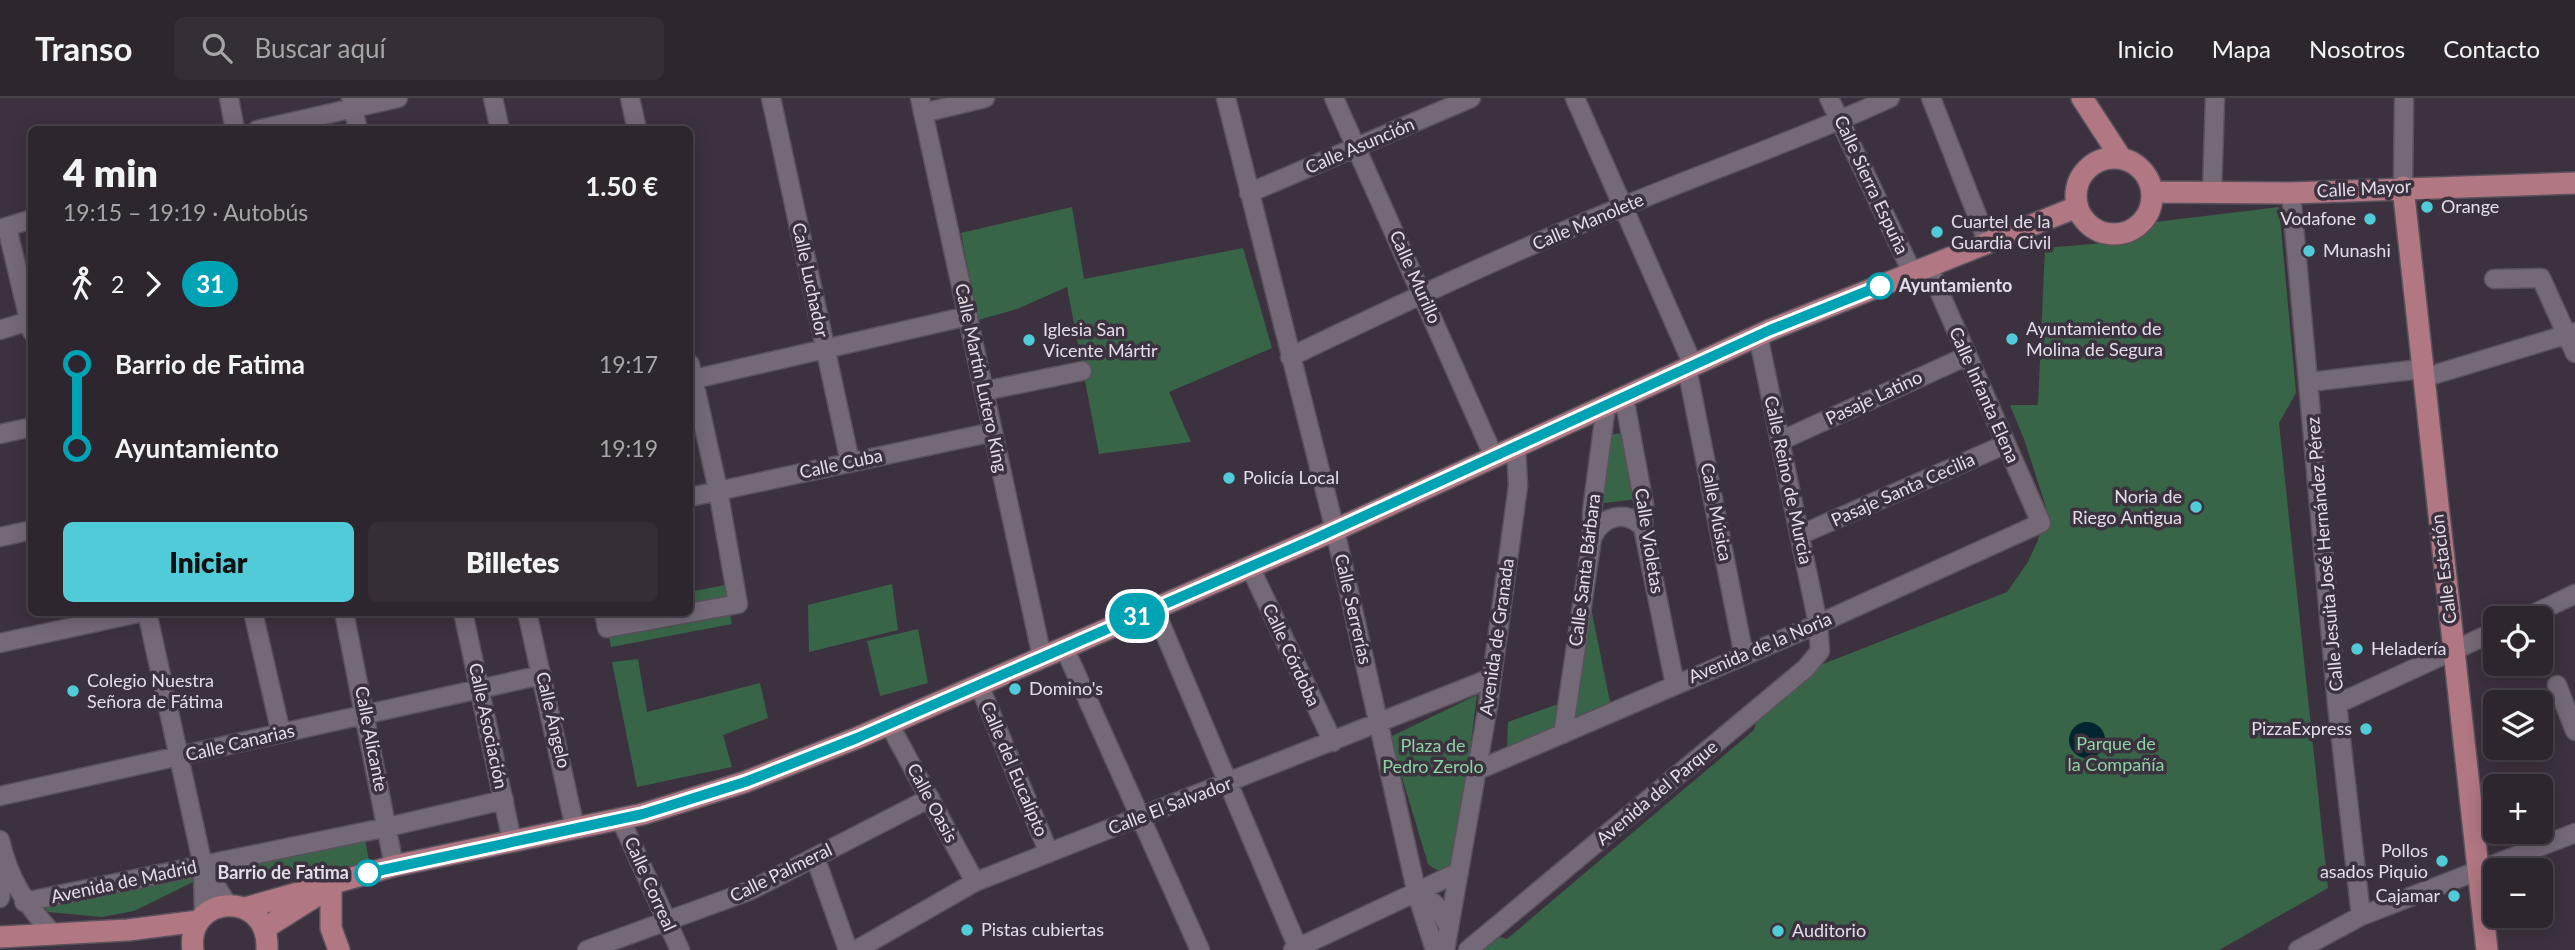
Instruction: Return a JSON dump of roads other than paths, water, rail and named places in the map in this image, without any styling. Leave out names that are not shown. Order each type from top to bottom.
[{"type":"main road","points":[[2082,98],[2121,158]]},
{"type":"main road","points":[[2108,158],[2121,158],[2138,167],[2147,177],[2152,192],[2151,206],[2144,220],[2134,229],[2120,234],[2107,234],[2093,228],[2077,208],[2076,192],[2082,175],[2091,166],[2108,158]]},
{"type":"main road","name":"Calle Mayor","points":[[2152,192],[2291,192],[2575,183]]},
{"type":"main road","name":"Calle Estación","points":[[2403,187],[2476,872],[2482,893],[2487,950]]},
{"type":"main road","points":[[336,883],[267,944],[237,907],[394,866],[620,818],[745,782],[890,724],[1335,530],[1758,335],[2077,208]]},
{"type":"main road","points":[[336,883],[331,928],[339,950]]},
{"type":"main road","name":"Avenida de Madrid","points":[[0,937],[128,930],[201,918],[220,906],[237,907]]},
{"type":"main road","points":[[193,950],[191,940],[201,918]]},
{"type":"street","points":[[229,98],[234,126]]},
{"type":"street","points":[[271,126],[352,103],[398,98]]},
{"type":"street","points":[[493,98],[499,126]]},
{"type":"street","points":[[630,98],[636,126]]},
{"type":"street","name":"Calle Luchador","points":[[771,98],[850,462]]},
{"type":"street","points":[[921,106],[985,98]]},
{"type":"street","name":"Calle Serrerías","points":[[1226,98],[1335,530],[1417,894],[1435,950]]},
{"type":"street","name":"Calle Murillo","points":[[1334,98],[1423,292],[1494,457]]},
{"type":"street","name":"Calle Asunción","points":[[1249,193],[1471,98]]},
{"type":"street","name":"Calle Música","points":[[1576,98],[1624,205],[1690,367],[1744,656]]},
{"type":"street","name":"Calle Sierra Espuña","points":[[1829,98],[1920,269]]},
{"type":"street","name":"Calle Manolete","points":[[1290,357],[1423,292],[1624,205],[1840,121],[1890,98]]},
{"type":"street","points":[[1931,98],[1988,243]]},
{"type":"street","points":[[2212,193],[2215,98]]},
{"type":"street","points":[[2403,187],[2404,98]]},
{"type":"street","points":[[352,103],[357,126]]},
{"type":"street","name":"Calle Martín Lutero King","points":[[921,106],[1042,657]]},
{"type":"street","name":"Calle Jesuita José Hernández Pérez","points":[[2291,192],[2337,704],[2361,916]]},
{"type":"street","points":[[28,220],[3,228],[28,320]]},
{"type":"street","name":"Calle Infanta Elena","points":[[1920,269],[1967,356],[2040,523]]},
{"type":"street","points":[[2494,279],[2541,278],[2571,333],[2575,353]]},
{"type":"street","points":[[693,374],[825,349],[968,316]]},
{"type":"street","points":[[0,330],[28,327]]},
{"type":"street","points":[[2310,382],[2422,374],[2571,333]]},
{"type":"street","name":"Calle Reino de Murcia","points":[[1758,335],[1818,624]]},
{"type":"street","name":"Pasaje Latino","points":[[1780,441],[1967,356]]},
{"type":"street","points":[[984,391],[1082,371]]},
{"type":"street","points":[[693,383],[718,491],[738,604],[693,612]]},
{"type":"street","name":"Calle Violetas","points":[[1615,401],[1644,505],[1643,527],[1675,685]]},
{"type":"street","name":"Calle Santa Bárbara","points":[[1563,734],[1592,538],[1592,511],[1615,401]]},
{"type":"street","points":[[0,434],[28,428]]},
{"type":"street","name":"Calle Cuba","points":[[693,495],[993,432]]},
{"type":"street","name":"Pasaje Santa Cecilia","points":[[1800,535],[2006,444]]},
{"type":"street","name":"Avenida de Granada","points":[[1445,950],[1478,770],[1491,678],[1518,486],[1516,446]]},
{"type":"street","points":[[1592,538],[1597,527],[1616,516],[1636,519],[1643,527]]},
{"type":"street","name":"Avenida de la Noria","points":[[1478,770],[1818,624],[2040,523]]},
{"type":"street","points":[[0,537],[28,531]]},
{"type":"street","name":"Calle Córdoba","points":[[1250,567],[1333,742]]},
{"type":"street","points":[[2550,606],[2575,594]]},
{"type":"street","points":[[1154,608],[1296,949],[1459,872]]},
{"type":"street","points":[[0,643],[126,616]]},
{"type":"street","points":[[146,616],[203,866],[201,918]]},
{"type":"street","points":[[254,616],[281,733]]},
{"type":"street","name":"Calle Alicante","points":[[345,616],[394,866]]},
{"type":"street","name":"Calle Asociación","points":[[464,616],[512,841]]},
{"type":"street","name":"Calle Ángelo","points":[[528,616],[575,828]]},
{"type":"street","points":[[605,616],[607,628],[672,616]]},
{"type":"street","name":"Avenida del Parque","points":[[1468,950],[1814,660],[1821,641],[1818,624]]},
{"type":"street","points":[[2337,704],[2483,637]]},
{"type":"street","points":[[1064,647],[1200,950]]},
{"type":"street","name":"Calle Canarias","points":[[0,796],[542,675]]},
{"type":"street","name":"Calle El Salvador","points":[[856,950],[878,945],[975,882],[1491,678]]},
{"type":"street","name":"Calle del Eucalipto","points":[[979,685],[1049,853]]},
{"type":"street","points":[[2557,685],[2575,731]]},
{"type":"street","name":"Calle Oasis","points":[[890,724],[975,882]]},
{"type":"street","name":"Calle Palmeral","points":[[587,950],[748,891],[930,799]]},
{"type":"street","name":"Avenida de Madrid","points":[[24,902],[388,827],[504,800]]},
{"type":"street","name":"Calle Correal","points":[[620,818],[680,950]]},
{"type":"street","points":[[2302,949],[2361,916],[2575,832]]},
{"type":"street","points":[[0,840],[5,862],[24,902],[52,933]]},
{"type":"street","points":[[815,857],[848,950]]},
{"type":"street","points":[[0,898],[5,862]]},
{"type":"street","points":[[203,866],[237,907]]},
{"type":"street","points":[[1417,894],[1430,898],[1438,906],[1449,928]]},
{"type":"water","points":[[2087,722],[2100,727],[2105,740],[2100,753],[2087,758],[2074,753],[2069,740],[2074,727]]},
{"type":"place","name":"Orange","points":[[2427,207]]},
{"type":"place","name":"Vodafone","points":[[2370,219]]},
{"type":"place","name":"Cuartel de la Guardia Civil","points":[[1937,232]]},
{"type":"place","name":"Munashi","points":[[2309,251]]},
{"type":"place","name":"Ayuntamiento","points":[[1880,286]]},
{"type":"place","name":"Ayuntamiento de Molina de Segura","points":[[2012,339]]},
{"type":"place","name":"Iglesia San Vicente Mártir","points":[[1029,340]]},
{"type":"place","name":"Policía Local","points":[[1229,478]]},
{"type":"place","name":"Noria de Riego Antigua","points":[[2196,507]]},
{"type":"place","name":"Heladería","points":[[2357,649]]},
{"type":"place","name":"Domino's","points":[[1015,689]]},
{"type":"place","name":"Colegio Nuestra Señora de Fátima","points":[[73,691]]},
{"type":"place","name":"PizzaExpress","points":[[2366,729]]},
{"type":"place","name":"Pollos asados Piquio","points":[[2442,861]]},
{"type":"place","name":"Barrio de Fatima","points":[[368,873]]},
{"type":"place","name":"Cajamar","points":[[2454,896]]},
{"type":"place","name":"Pistas cubiertas","points":[[967,930]]},
{"type":"place","name":"Auditorio","points":[[1778,931]]},
{"type":"park label","name":"Parque de la Compañía","points":[[2116,754]]},
{"type":"park label","name":"Plaza de Pedro Zerolo","points":[[1433,756]]}]
